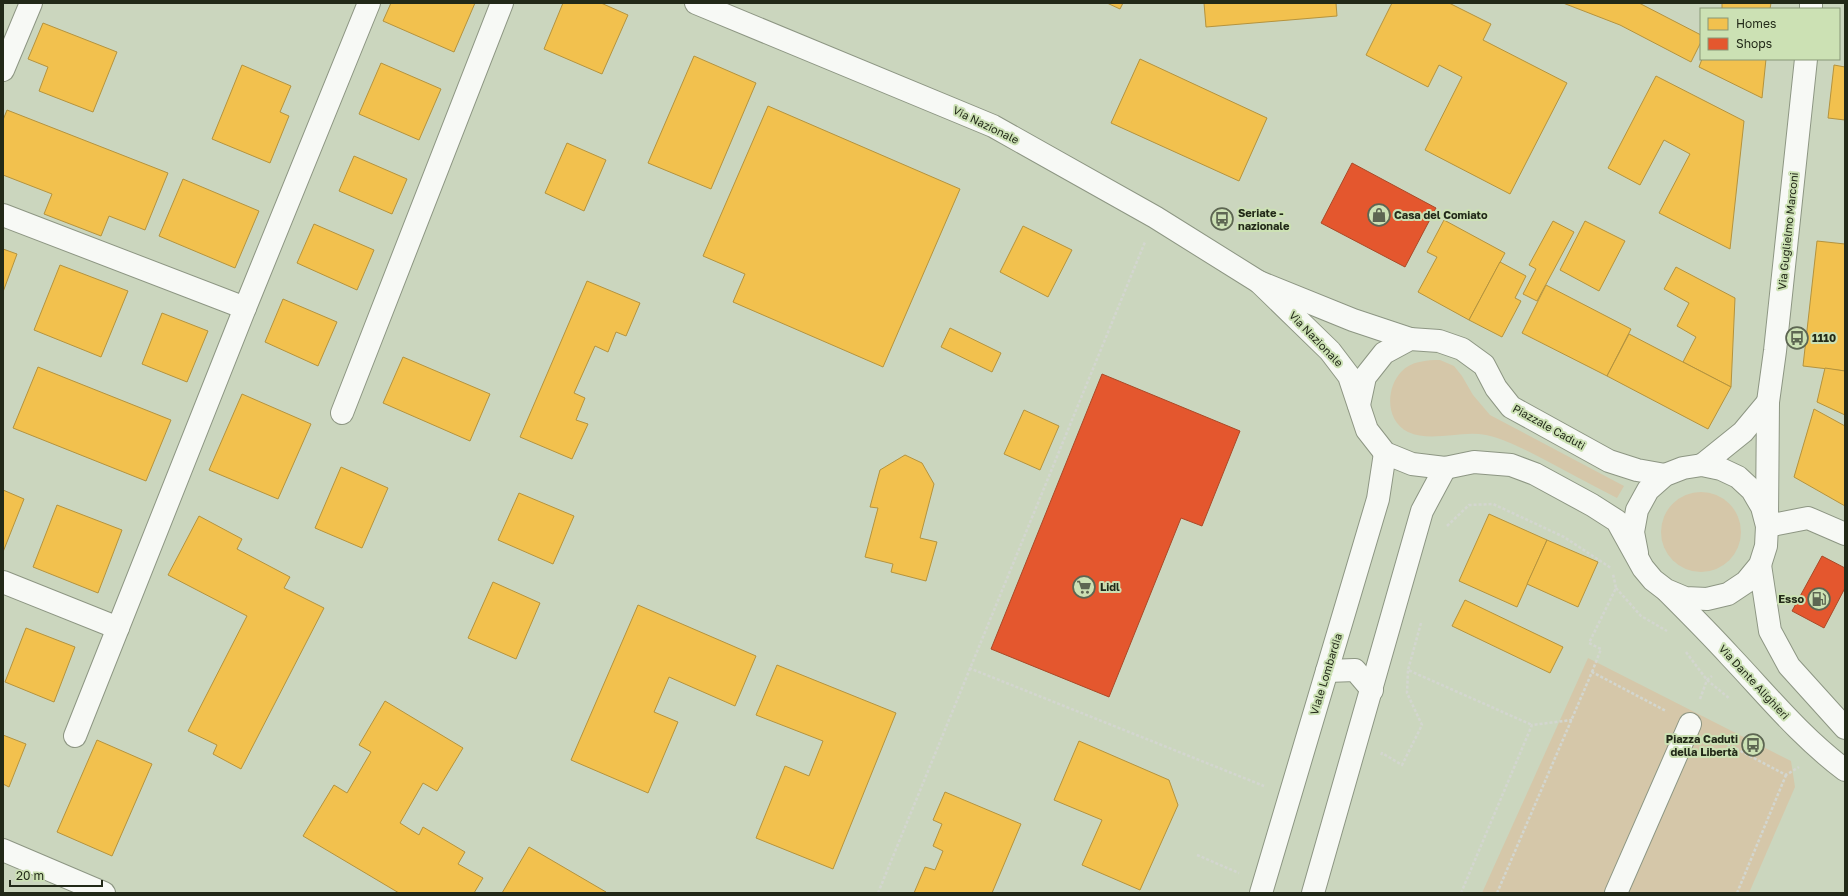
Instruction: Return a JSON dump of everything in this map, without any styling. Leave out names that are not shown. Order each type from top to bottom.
[{"type":"main road","points":[[3,70],[31,3]]},
{"type":"main road","points":[[75,736],[245,308],[370,3]]},
{"type":"main road","points":[[342,413],[502,3]]},
{"type":"main road","name":"Via Nazionale","points":[[696,3],[993,126],[1155,217],[1259,282],[1353,320],[1410,339]]},
{"type":"main road","name":"Via Guglielmo Marconi","points":[[1767,526],[1768,402],[1775,351],[1806,60]]},
{"type":"main road","points":[[3,215],[245,308]]},
{"type":"main road","name":"Via Nazionale","points":[[1259,282],[1330,351],[1340,363],[1349,376],[1359,406]]},
{"type":"main road","points":[[1410,339],[1384,353],[1365,377],[1359,406],[1367,430],[1385,453],[1412,464],[1445,468],[1474,462],[1511,464],[1535,474],[1617,520],[1644,568],[1653,580],[1666,590],[1686,598],[1708,599],[1728,594],[1746,582],[1760,565],[1766,546],[1767,526],[1762,507],[1752,490],[1738,477],[1721,469],[1702,465],[1683,468],[1665,475],[1648,490],[1637,510],[1633,532],[1637,554]]},
{"type":"main road","name":"Piazzale Caduti","points":[[1410,339],[1439,341],[1462,349],[1484,365],[1496,388],[1511,407],[1609,461],[1637,470],[1665,475]]},
{"type":"main road","points":[[1702,465],[1743,432],[1768,402]]},
{"type":"main road","name":"Viale Lombardia","points":[[1261,893],[1378,499],[1385,453]]},
{"type":"main road","points":[[1313,893],[1422,511],[1445,468]]},
{"type":"main road","points":[[1767,526],[1808,518],[1845,534]]},
{"type":"main road","points":[[1760,565],[1770,630],[1789,666],[1845,728]]},
{"type":"main road","points":[[3,582],[118,628]]},
{"type":"main road","name":"Via Dante Alighieri","points":[[1666,590],[1731,656],[1765,696],[1821,752],[1845,770]]},
{"type":"main road","points":[[1327,671],[1355,670],[1372,690]]},
{"type":"main road","points":[[1616,893],[1690,724]]},
{"type":"main road","points":[[3,850],[94,891]]},
{"type":"path","points":[[878,893],[1155,217]]},
{"type":"path","points":[[1422,511],[1447,527],[1469,505],[1493,504],[1564,537],[1612,569],[1616,588],[1589,643],[1601,649],[1497,893]]},
{"type":"path","points":[[1380,761],[1382,753],[1402,765],[1422,725],[1407,692],[1408,670],[1422,617]]},
{"type":"path","points":[[1690,724],[1707,680],[1731,656]]},
{"type":"path","points":[[969,668],[1290,796]]},
{"type":"path","points":[[1408,670],[1532,725],[1572,720]]},
{"type":"path","points":[[1592,672],[1786,775]]},
{"type":"path","points":[[1461,893],[1532,725]]},
{"type":"path","points":[[1737,893],[1786,775],[1821,752]]},
{"type":"shaded area","points":[[1440,360],[1454,366],[1462,376],[1473,395],[1490,415],[1624,486],[1617,498],[1525,450],[1494,437],[1476,434],[1436,436],[1417,435],[1400,427],[1395,420],[1390,404],[1396,379],[1409,365],[1425,361]]},
{"type":"shaded area","points":[[1701,492],[1716,495],[1729,504],[1738,517],[1741,532],[1738,547],[1729,560],[1716,569],[1701,572],[1686,569],[1673,560],[1664,547],[1661,532],[1664,517],[1673,504],[1686,495]]},
{"type":"shaded area","points":[[1588,658],[1791,761],[1795,787],[1749,893],[1482,893]]},
{"type":"building: Homes","points":[[391,3],[475,3],[454,52],[383,21]]},
{"type":"building: Homes","points":[[563,3],[601,3],[628,15],[602,74],[544,49]]},
{"type":"building: Homes","points":[[1107,3],[1123,3],[1120,9]]},
{"type":"building: Homes","points":[[1204,3],[1336,3],[1337,16],[1206,27]]},
{"type":"building: Homes","points":[[1392,3],[1449,3],[1491,24],[1483,40],[1567,83],[1510,194],[1425,150],[1462,77],[1439,65],[1428,87],[1366,55]]},
{"type":"building: Homes","points":[[1563,3],[1639,3],[1700,34],[1700,44],[1691,62],[1620,25]]},
{"type":"building: Homes","points":[[1722,3],[1771,3],[1770,8],[1722,8]]},
{"type":"building: Homes","points":[[43,23],[117,52],[93,112],[39,91],[48,67],[28,59]]},
{"type":"building: Homes","points":[[694,56],[756,83],[711,189],[648,163]]},
{"type":"building: Homes","points":[[1140,59],[1267,118],[1239,181],[1111,123]]},
{"type":"building: Homes","points":[[1702,60],[1766,60],[1762,98],[1699,67]]},
{"type":"building: Homes","points":[[381,63],[441,89],[419,140],[359,114]]},
{"type":"building: Homes","points":[[242,65],[291,86],[280,112],[289,116],[270,163],[212,139]]},
{"type":"building: Homes","points":[[1834,65],[1845,67],[1845,120],[1828,118]]},
{"type":"building: Homes","points":[[1656,76],[1744,121],[1730,249],[1659,213],[1690,154],[1664,140],[1640,185],[1608,168]]},
{"type":"building: Homes","points":[[768,106],[960,189],[883,367],[733,302],[745,274],[703,256]]},
{"type":"building: Homes","points":[[7,110],[168,173],[145,230],[109,216],[101,236],[44,214],[52,194],[3,175],[3,120]]},
{"type":"building: Homes","points":[[567,143],[606,160],[584,211],[545,193]]},
{"type":"building: Homes","points":[[354,156],[407,179],[392,214],[339,191]]},
{"type":"building: Homes","points":[[183,179],[259,211],[235,268],[159,236]]},
{"type":"building: Homes","points":[[1444,220],[1505,253],[1469,320],[1418,292],[1437,257],[1427,252]]},
{"type":"building: Homes","points":[[1553,221],[1574,232],[1537,301],[1523,294],[1536,269],[1529,265]]},
{"type":"building: Homes","points":[[1585,221],[1625,241],[1599,291],[1560,270]]},
{"type":"building: Homes","points":[[314,224],[374,250],[357,290],[297,263]]},
{"type":"building: Homes","points":[[1023,226],[1072,250],[1048,297],[1000,272]]},
{"type":"building: Homes","points":[[1817,241],[1845,244],[1845,371],[1803,366]]},
{"type":"building: Homes","points":[[3,249],[17,254],[3,292]]},
{"type":"building: Homes","points":[[1500,262],[1526,276],[1515,298],[1521,301],[1502,337],[1469,320]]},
{"type":"building: Homes","points":[[60,265],[128,291],[101,357],[34,330]]},
{"type":"building: Homes","points":[[1676,267],[1735,298],[1731,387],[1683,362],[1696,337],[1677,326],[1689,303],[1664,289]]},
{"type":"building: Homes","points":[[587,281],[640,303],[626,336],[616,332],[608,352],[595,346],[574,393],[585,398],[576,420],[588,424],[572,459],[520,437]]},
{"type":"building: Homes","points":[[1546,285],[1631,329],[1607,376],[1522,333]]},
{"type":"building: Homes","points":[[283,299],[337,322],[318,366],[265,342]]},
{"type":"building: Homes","points":[[162,313],[208,331],[187,382],[142,364]]},
{"type":"building: Homes","points":[[950,328],[1001,353],[992,372],[941,347]]},
{"type":"building: Homes","points":[[1629,334],[1731,387],[1708,429],[1607,376]]},
{"type":"building: Homes","points":[[403,357],[490,394],[470,441],[383,403]]},
{"type":"building: Homes","points":[[38,367],[171,420],[146,481],[13,428]]},
{"type":"building: Homes","points":[[1825,368],[1845,371],[1845,415],[1817,402]]},
{"type":"building: Homes","points":[[242,394],[311,424],[278,499],[209,470]]},
{"type":"building: Homes","points":[[1814,409],[1845,426],[1845,506],[1794,477]]},
{"type":"building: Homes","points":[[1024,410],[1059,426],[1040,470],[1004,454]]},
{"type":"building: Homes","points":[[905,455],[922,463],[934,484],[920,538],[937,542],[926,581],[891,572],[893,564],[865,557],[878,508],[870,507],[880,470]]},
{"type":"building: Homes","points":[[341,467],[388,488],[362,548],[315,528]]},
{"type":"building: Homes","points":[[3,490],[24,499],[3,552]]},
{"type":"building: Homes","points":[[519,493],[574,516],[553,564],[498,540]]},
{"type":"building: Homes","points":[[57,505],[122,530],[98,593],[33,567]]},
{"type":"building: Homes","points":[[1489,514],[1547,540],[1517,607],[1459,581]]},
{"type":"building: Homes","points":[[199,516],[242,539],[237,549],[290,577],[284,588],[324,608],[241,769],[213,754],[217,745],[188,731],[247,616],[168,575]]},
{"type":"building: Homes","points":[[1547,540],[1598,562],[1578,607],[1527,584]]},
{"type":"building: Homes","points":[[493,582],[540,603],[516,659],[468,638]]},
{"type":"building: Homes","points":[[1465,600],[1563,647],[1550,673],[1452,626]]},
{"type":"building: Homes","points":[[638,605],[756,656],[735,706],[669,677],[654,712],[678,722],[648,793],[571,760]]},
{"type":"building: Homes","points":[[26,628],[75,647],[54,702],[5,682]]},
{"type":"building: Homes","points":[[777,665],[896,713],[833,869],[756,838],[785,766],[809,776],[823,741],[756,715]]},
{"type":"building: Homes","points":[[385,701],[463,748],[437,791],[423,783],[400,823],[419,835],[423,827],[465,852],[458,864],[483,878],[474,893],[399,893],[303,836],[334,785],[347,793],[371,752],[359,745]]},
{"type":"building: Homes","points":[[3,735],[26,744],[9,787],[3,784]]},
{"type":"building: Homes","points":[[97,740],[152,764],[112,856],[57,832]]},
{"type":"building: Homes","points":[[1079,741],[1169,780],[1178,805],[1140,890],[1082,865],[1102,820],[1054,800]]},
{"type":"building: Homes","points":[[945,792],[1021,824],[992,893],[914,893],[925,867],[935,870],[943,851],[933,846],[942,824],[933,820]]},
{"type":"building: Homes","points":[[529,847],[606,892],[502,893]]},
{"type":"building: Shops","name":"Casa del Comiato","points":[[1352,163],[1436,208],[1405,267],[1321,223]]},
{"type":"building: Shops","name":"Lidl","points":[[1102,374],[1240,431],[1202,526],[1181,518],[1109,697],[991,649]]},
{"type":"building: Shops","name":"Esso","points":[[1822,556],[1845,568],[1845,588],[1824,628],[1792,611]]},
{"type":"place","name":"Casa del Comiato","points":[[1379,215]]},
{"type":"place","name":"Seriate - nazionale","points":[[1222,219]]},
{"type":"place","name":"1110","points":[[1797,338]]},
{"type":"place","name":"Lidl","points":[[1084,587]]},
{"type":"place","name":"Esso","points":[[1819,599]]},
{"type":"place","name":"Piazza Caduti della Libertà","points":[[1753,745]]}]
